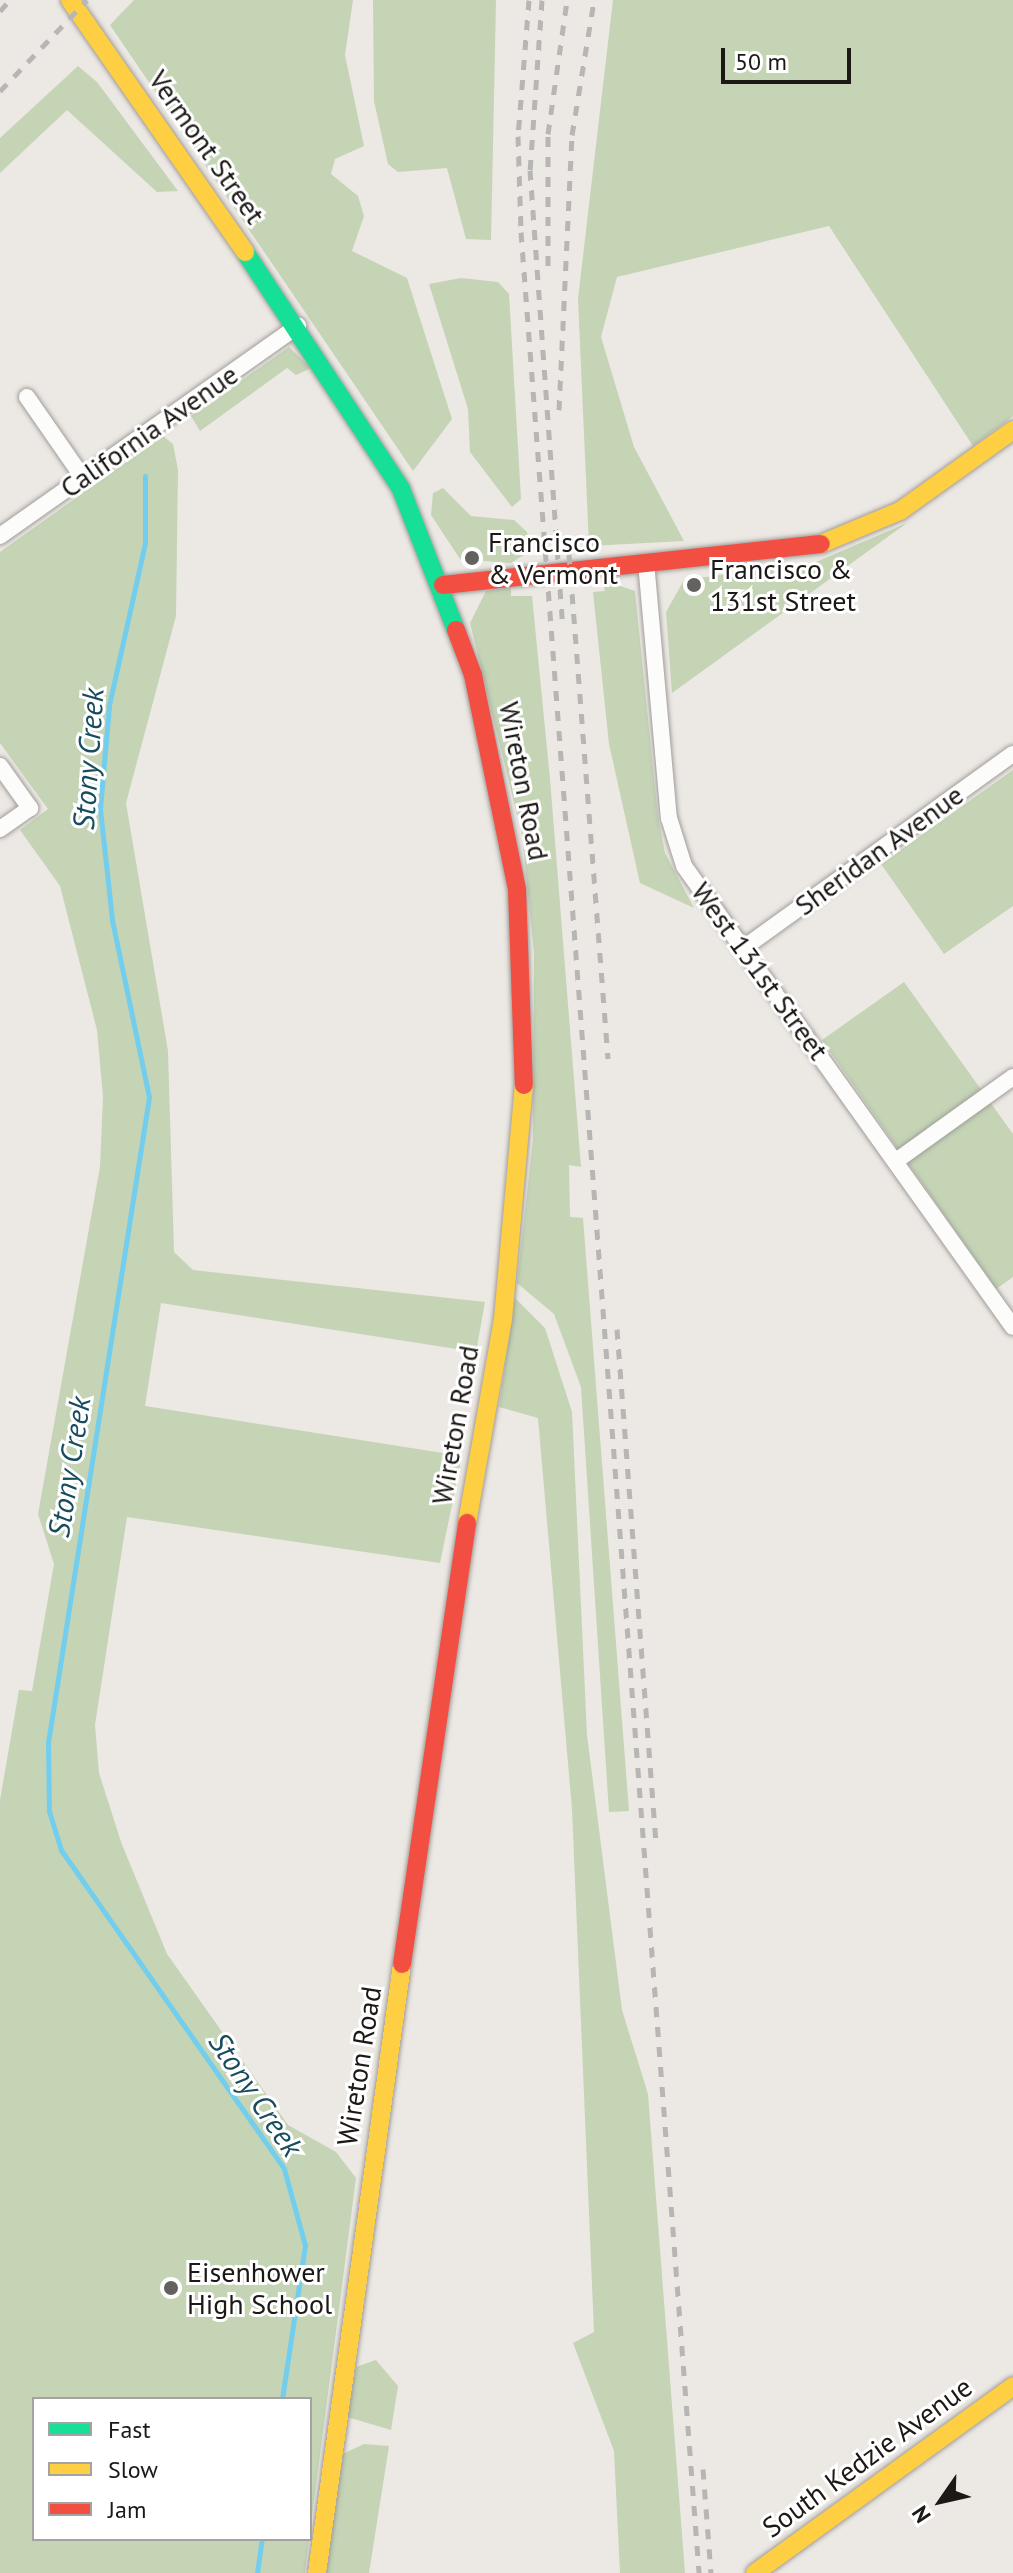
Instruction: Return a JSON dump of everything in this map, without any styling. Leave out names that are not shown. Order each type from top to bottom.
[{"type":"street","name":"Vermont Street","points":[[70,0],[298,326]]},
{"type":"street","name":"California Avenue","points":[[0,536],[298,326]]},
{"type":"street","name":"Wireton Road","points":[[298,326],[379,449],[443,585],[504,805],[517,889],[525,1076],[503,1319],[453,1603],[317,2573]]},
{"type":"street","points":[[27,397],[83,478]]},
{"type":"street","points":[[443,585],[646,562],[811,548],[852,536],[1013,430]]},
{"type":"street","name":"West 131st Street","points":[[646,562],[673,840],[1013,1327]]},
{"type":"street","name":"Sheridan Avenue","points":[[745,947],[1013,754]]},
{"type":"street","points":[[0,766],[30,808],[0,829]]},
{"type":"street","points":[[896,1161],[1013,1077]]},
{"type":"street","name":"South Kedzie Avenue","points":[[755,2573],[1013,2386]]},
{"type":"green space","points":[[134,0],[353,0],[345,55],[364,146],[335,159],[331,174],[358,196],[364,216],[352,251],[407,278],[452,419],[413,471],[110,25]]},
{"type":"green space","points":[[373,0],[496,0],[491,240],[466,239],[447,168],[398,172],[388,164],[374,101]]},
{"type":"green space","points":[[613,0],[1013,0],[1013,416],[973,446],[829,226],[617,277],[601,337],[634,447],[684,541],[589,546],[578,299]]},
{"type":"green space","points":[[78,66],[97,82],[178,191],[157,192],[67,110],[0,173],[0,138]]},
{"type":"green space","points":[[461,278],[498,282],[509,294],[521,499],[512,507],[470,452],[468,409],[429,284]]},
{"type":"green space","points":[[289,347],[311,368],[296,375],[287,368],[200,431],[191,416]]},
{"type":"green space","points":[[163,436],[173,444],[178,470],[176,616],[126,803],[168,1051],[174,1252],[193,1270],[485,1302],[476,1352],[161,1303],[145,1406],[462,1456],[440,1563],[127,1517],[95,1725],[99,1773],[121,1842],[167,1954],[288,2125],[336,2152],[356,2178],[312,2517],[312,2397],[32,2397],[32,2541],[309,2541],[305,2573],[0,2573],[0,1800],[19,1690],[32,1691],[54,1564],[38,1514],[100,1167],[103,1097],[97,1030],[60,886],[20,830],[48,809],[0,743],[0,552]]},
{"type":"green space","points":[[443,488],[471,516],[514,520],[527,532],[530,551],[511,563],[460,559],[431,515],[433,493]]},
{"type":"green space","points":[[907,523],[672,693],[666,612],[684,580],[816,562]]},
{"type":"green space","points":[[602,580],[635,591],[658,817],[665,853],[694,908],[640,883],[609,744],[593,592],[605,591]]},
{"type":"green space","points":[[511,586],[511,596],[532,596],[550,779],[581,1167],[569,1165],[570,1217],[583,1218],[629,1811],[609,1812],[581,1387],[554,1314],[517,1283],[533,1139],[534,953],[522,835],[470,623],[486,591]]},
{"type":"green space","points":[[1013,770],[1013,906],[944,954],[881,864]]},
{"type":"green space","points":[[904,982],[1013,1134],[1013,1277],[996,1289],[822,1040]]},
{"type":"green space","points":[[515,1298],[545,1328],[572,1412],[587,1735],[622,2010],[648,2094],[685,2573],[620,2573],[614,2451],[573,2343],[594,2332],[572,1809],[538,1418],[499,1407]]},
{"type":"green space","points":[[376,2360],[398,2386],[391,2430],[347,2417],[356,2367]]},
{"type":"green space","points":[[364,2444],[389,2446],[369,2573],[324,2573],[336,2457]]},
{"type":"waterway","name":"Stony Creek","points":[[145,476],[145,543],[109,706],[100,809],[112,920],[149,1097],[48,1743],[49,1811],[61,1850],[284,2169],[305,2245],[282,2397]]},
{"type":"waterway","name":"Stony Creek","points":[[257,2573],[262,2541]]},
{"type":"railway","points":[[0,11],[10,0]]},
{"type":"railway","points":[[0,91],[87,0]]},
{"type":"railway","points":[[529,0],[518,136],[521,232],[699,2573]]},
{"type":"railway","points":[[542,0],[530,170],[562,619]]},
{"type":"railway","points":[[548,266],[548,134],[567,0]]},
{"type":"railway","points":[[559,410],[572,135],[594,0]]},
{"type":"railway","points":[[569,554],[608,1058]]},
{"type":"railway","points":[[617,1329],[656,1843]]},
{"type":"railway","points":[[703,2469],[711,2573]]},
{"type":"traffic: fast","points":[[245,252],[401,489],[456,630]]},
{"type":"traffic: slow","points":[[70,0],[245,252]]},
{"type":"traffic: slow","points":[[821,544],[900,511],[1013,430]]},
{"type":"traffic: slow","points":[[467,1523],[503,1319],[524,1085]]},
{"type":"traffic: slow","points":[[317,2573],[402,1964]]},
{"type":"traffic: slow","points":[[755,2573],[1013,2386]]},
{"type":"traffic: jam","points":[[443,585],[821,544]]},
{"type":"traffic: jam","points":[[456,630],[473,675],[517,889],[524,1085]]},
{"type":"traffic: jam","points":[[402,1964],[467,1523]]},
{"type":"place","name":"Francisco & Vermont","points":[[472,558]]},
{"type":"place","name":"Francisco & 131st Street","points":[[694,585]]},
{"type":"place","name":"Eisenhower High School","points":[[171,2288]]}]
